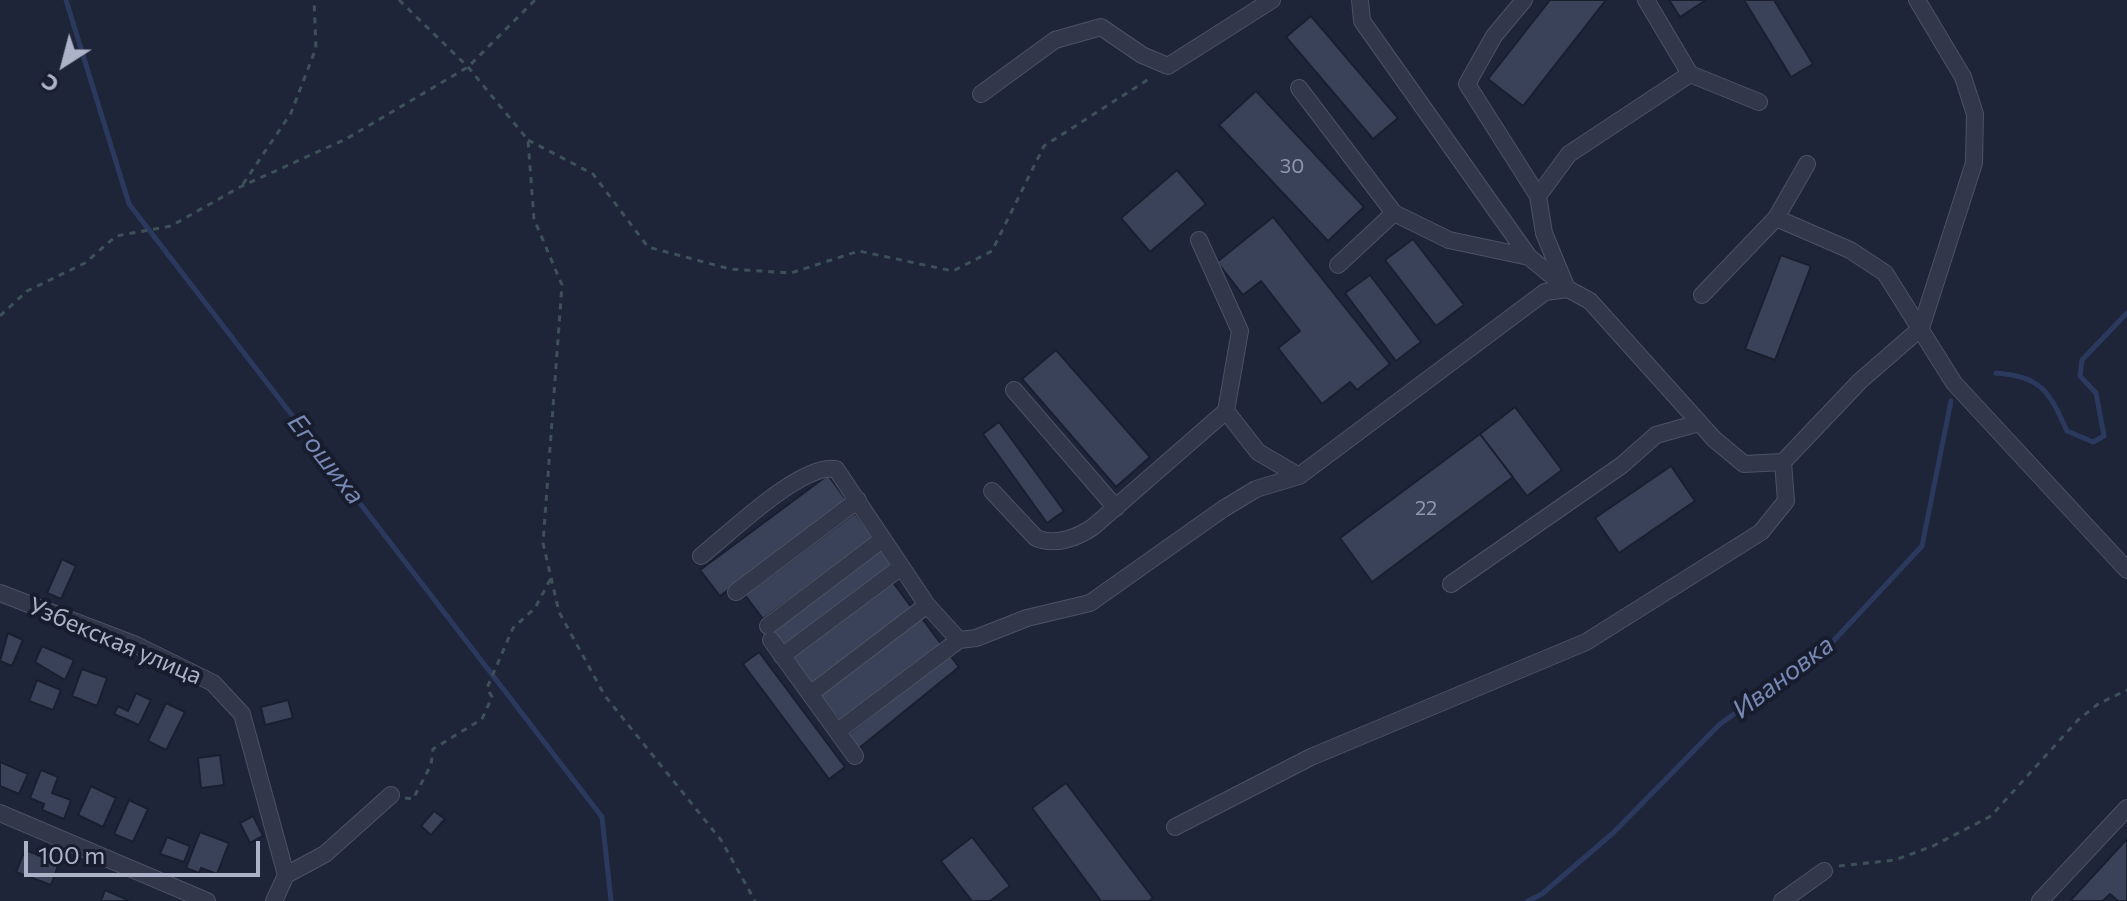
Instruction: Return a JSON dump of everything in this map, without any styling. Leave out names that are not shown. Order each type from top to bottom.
[{"type":"street","points":[[981,94],[1055,40],[1101,27],[1142,55],[1168,66],[1272,0]]},
{"type":"street","points":[[1360,0],[1362,21],[1529,257],[1568,289],[1590,301],[1699,423],[1744,464],[1783,462],[1860,381],[1921,328],[1974,163],[1975,114],[1963,77],[1917,0]]},
{"type":"street","points":[[1524,0],[1494,36],[1467,84],[1538,196],[1544,233],[1568,289]]},
{"type":"street","points":[[1646,0],[1690,74],[1759,102]]},
{"type":"street","points":[[1538,196],[1569,154],[1690,74]]},
{"type":"street","points":[[1299,88],[1394,213],[1449,240],[1529,257]]},
{"type":"street","points":[[1702,295],[1776,218],[1807,164]]},
{"type":"street","points":[[1338,265],[1394,213]]},
{"type":"street","points":[[1776,218],[1850,250],[1885,273],[1954,383],[2127,570]]},
{"type":"street","points":[[992,491],[1025,529],[1045,542],[1083,534],[1226,411],[1240,331],[1199,240]]},
{"type":"street","points":[[838,731],[959,640],[976,638],[1027,618],[1090,603],[1245,496],[1299,476],[1545,292],[1568,289]]},
{"type":"street","points":[[1014,390],[1116,508]]},
{"type":"street","points":[[1226,411],[1258,452],[1299,476]]},
{"type":"street","points":[[1451,584],[1622,465],[1656,435],[1699,423]]},
{"type":"street","points":[[1175,827],[1311,757],[1586,642],[1761,532],[1786,501],[1783,462]]},
{"type":"street","points":[[701,556],[802,477],[824,467],[836,469],[927,605],[959,640]]},
{"type":"street","points":[[736,592],[858,500]]},
{"type":"street","points":[[855,756],[782,656],[769,633],[883,539]]},
{"type":"street","points":[[782,656],[901,567]]},
{"type":"street","name":"Узбекская улица","points":[[0,593],[136,645],[213,683],[242,714],[286,875]]},
{"type":"street","points":[[810,694],[927,605]]},
{"type":"street","points":[[274,901],[286,875],[325,854],[391,795]]},
{"type":"street","points":[[2040,901],[2127,808]]},
{"type":"street","points":[[0,813],[207,901]]},
{"type":"street","points":[[1782,901],[1824,871]]},
{"type":"path","points":[[240,187],[291,113],[316,48],[314,0]]},
{"type":"path","points":[[399,0],[468,67],[528,140],[593,174],[648,247],[730,269],[791,273],[859,251],[953,271],[992,251],[1044,146],[1168,66]]},
{"type":"path","points":[[0,316],[27,291],[85,263],[116,236],[171,226],[240,187],[346,139],[468,67],[535,0]]},
{"type":"path","points":[[528,140],[534,219],[562,285],[543,543],[559,612],[605,696],[721,840],[755,901]]},
{"type":"path","points":[[391,795],[413,799],[431,765],[433,749],[482,719],[492,697],[487,688],[513,628],[535,608],[551,578]]},
{"type":"path","points":[[1824,871],[1848,862],[1895,860],[1933,846],[1991,816],[2078,720],[2098,704],[2127,690]]},
{"type":"building","points":[[1550,0],[1606,0],[1523,106],[1488,79]]},
{"type":"building","points":[[1669,0],[1706,0],[1680,17]]},
{"type":"building","points":[[1744,0],[1774,0],[1813,64],[1791,77]]},
{"type":"building","points":[[1311,16],[1398,118],[1373,139],[1286,37]]},
{"type":"building","points":[[1256,91],[1364,207],[1328,241],[1219,125]]},
{"type":"building","points":[[1177,170],[1206,204],[1150,252],[1121,218]]},
{"type":"building","points":[[1273,217],[1390,364],[1357,390],[1350,382],[1322,404],[1278,348],[1300,331],[1261,281],[1243,295],[1217,262]]},
{"type":"building","points":[[1413,239],[1464,305],[1436,326],[1385,260]]},
{"type":"building","points":[[1781,255],[1811,266],[1775,360],[1745,349]]},
{"type":"building","points":[[1370,275],[1421,342],[1396,361],[1345,293]]},
{"type":"building","points":[[1056,350],[1150,457],[1116,487],[1022,379]]},
{"type":"building","points":[[1515,407],[1562,470],[1527,496],[1480,434]]},
{"type":"building","points":[[999,422],[1064,511],[1047,523],[983,434]]},
{"type":"building","points":[[1480,434],[1513,477],[1372,582],[1340,538]]},
{"type":"building","points":[[1671,466],[1695,501],[1619,553],[1595,518]]},
{"type":"building","points":[[828,475],[847,501],[720,596],[700,570]]},
{"type":"building","points":[[855,513],[873,538],[763,619],[745,595]]},
{"type":"building","points":[[880,550],[892,565],[783,648],[771,632]]},
{"type":"building","points":[[62,559],[76,566],[61,599],[47,593]]},
{"type":"building","points":[[892,581],[912,608],[810,687],[789,660]]},
{"type":"building","points":[[921,617],[941,644],[840,721],[819,695]]},
{"type":"building","points":[[8,633],[23,640],[12,666],[0,661]]},
{"type":"building","points":[[42,646],[74,660],[65,680],[35,662]]},
{"type":"building","points":[[759,652],[845,767],[829,779],[743,664]]},
{"type":"building","points":[[949,654],[959,667],[858,749],[847,735]]},
{"type":"building","points":[[82,669],[107,678],[97,706],[72,696]]},
{"type":"building","points":[[37,680],[61,690],[53,710],[29,701]]},
{"type":"building","points":[[136,693],[151,700],[139,725],[114,714],[118,706],[128,711]]},
{"type":"building","points":[[288,700],[293,718],[265,725],[261,707]]},
{"type":"building","points":[[166,703],[185,712],[166,750],[148,741]]},
{"type":"building","points":[[220,755],[224,785],[201,788],[198,758]]},
{"type":"building","points":[[0,762],[28,774],[19,794],[0,786]]},
{"type":"building","points":[[41,770],[58,777],[52,793],[71,800],[64,819],[42,810],[44,804],[30,798]]},
{"type":"building","points":[[1066,783],[1153,898],[1149,901],[1101,901],[1032,808]]},
{"type":"building","points":[[91,786],[116,798],[103,827],[78,815]]},
{"type":"building","points":[[129,800],[148,809],[133,842],[114,834]]},
{"type":"building","points":[[434,811],[445,819],[431,835],[421,826]]},
{"type":"building","points":[[253,816],[263,836],[250,843],[240,823]]},
{"type":"building","points":[[200,832],[229,843],[217,874],[201,868],[199,873],[186,868]]},
{"type":"building","points":[[167,837],[190,846],[184,862],[160,854]]},
{"type":"building","points":[[972,837],[1010,886],[990,901],[972,901],[941,861]]},
{"type":"building","points":[[2127,839],[2127,901],[2118,901],[2110,894],[2103,901],[2070,901]]},
{"type":"building","points":[[25,850],[59,863],[51,885],[16,872]]},
{"type":"building","points":[[105,890],[130,901],[101,901]]},
{"type":"waterway","name":"Егошиха","points":[[66,0],[129,204],[602,817],[611,901]]},
{"type":"waterway","name":"Ивановка","points":[[1996,373],[2024,378],[2042,388],[2067,431],[2093,442],[2104,436],[2096,393],[2080,376],[2082,360],[2127,313]]},
{"type":"waterway","name":"Ивановка","points":[[1528,901],[1542,894],[1613,833],[1720,724],[1825,650],[1922,546],[1951,401]]}]
